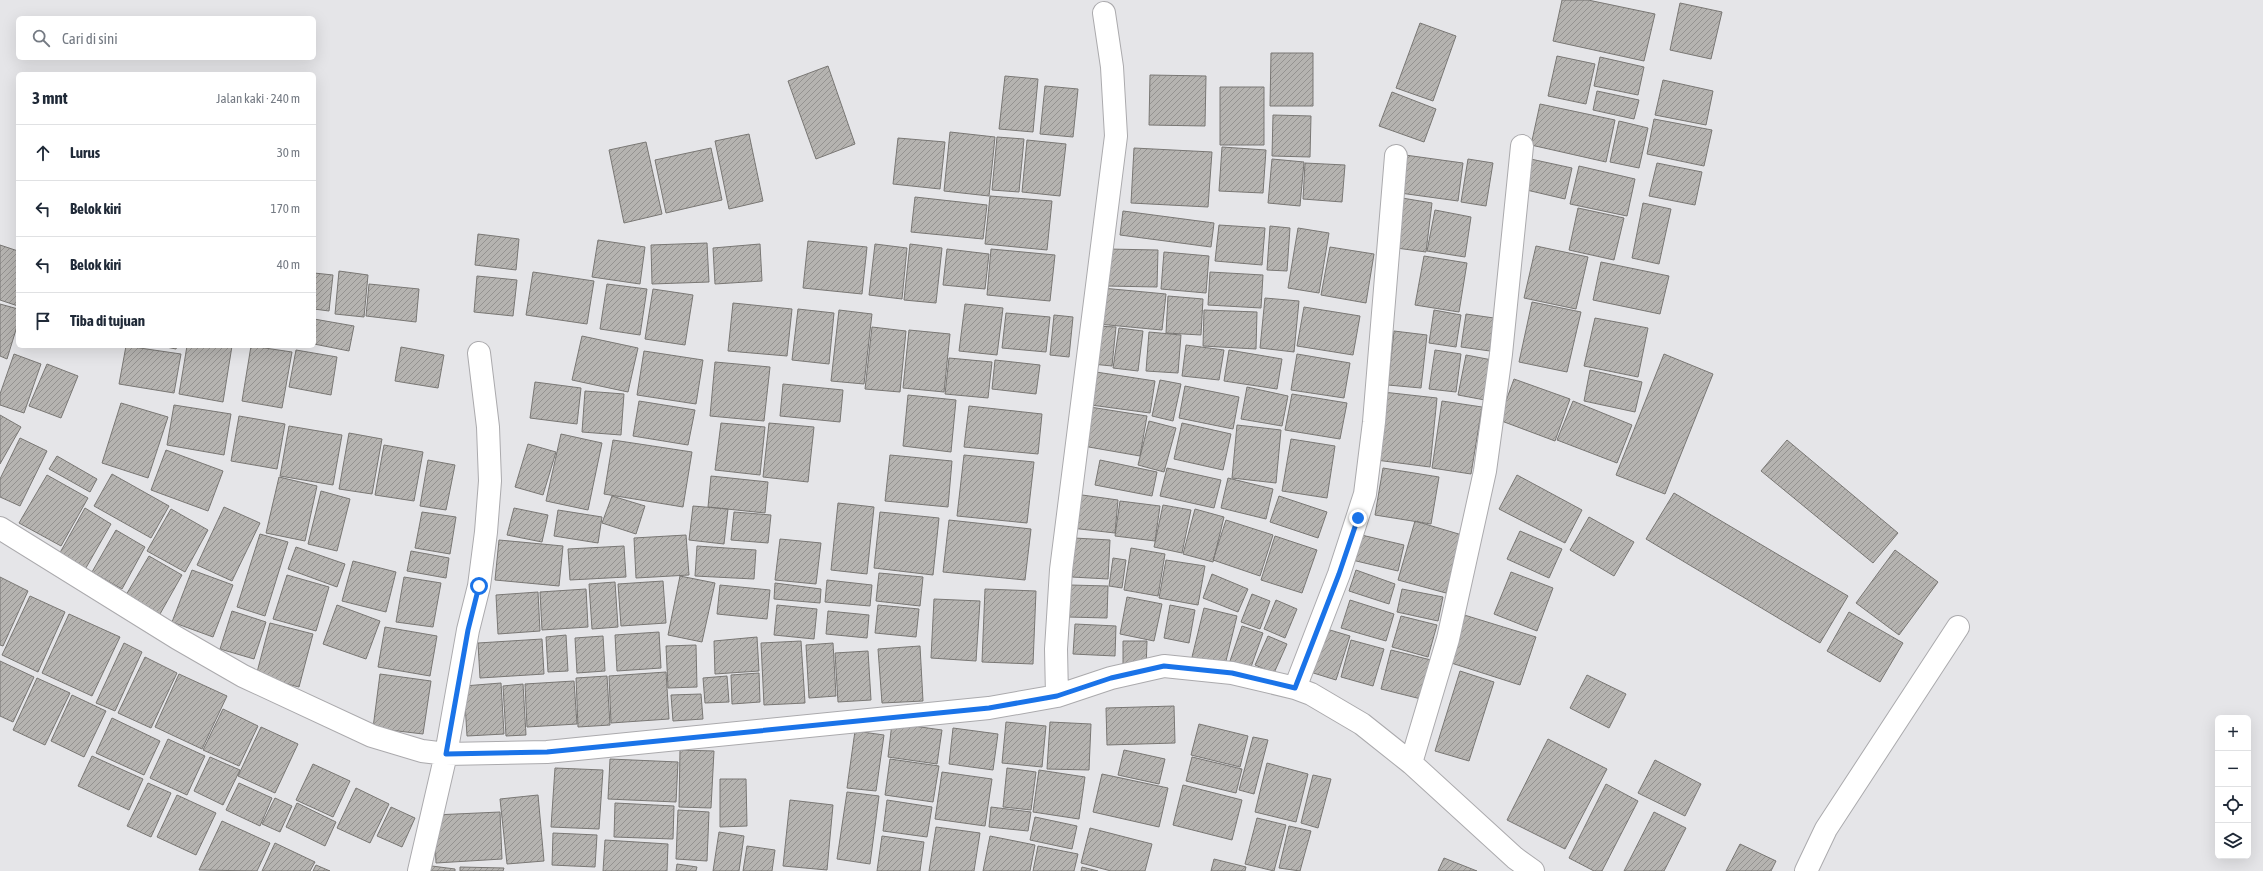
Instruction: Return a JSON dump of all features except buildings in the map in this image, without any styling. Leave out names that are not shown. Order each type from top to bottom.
[{"type":"street","points":[[1057,696],[1056,649],[1064,547],[1116,136],[1112,67],[1104,13]]},
{"type":"street","points":[[1411,763],[1448,639],[1485,471],[1500,354],[1522,146]]},
{"type":"street","points":[[1295,688],[1347,553],[1365,494],[1374,422],[1396,156]]},
{"type":"street","points":[[419,871],[446,754],[468,630],[479,586],[486,532],[490,481],[488,426],[479,353]]},
{"type":"street","points":[[0,528],[177,638],[277,693],[372,736],[422,751],[446,754],[547,752],[730,735],[989,708],[1057,696],[1111,678],[1164,666],[1232,673],[1295,688],[1311,694],[1362,724],[1411,763],[1515,858],[1533,871]]},
{"type":"street","points":[[1806,871],[1826,829],[1958,627]]},
{"type":"route","points":[[479,586],[468,630],[446,754],[547,752],[730,735],[989,708],[1057,696],[1111,678],[1164,666],[1232,673],[1295,688],[1339,574],[1358,518]]}]
